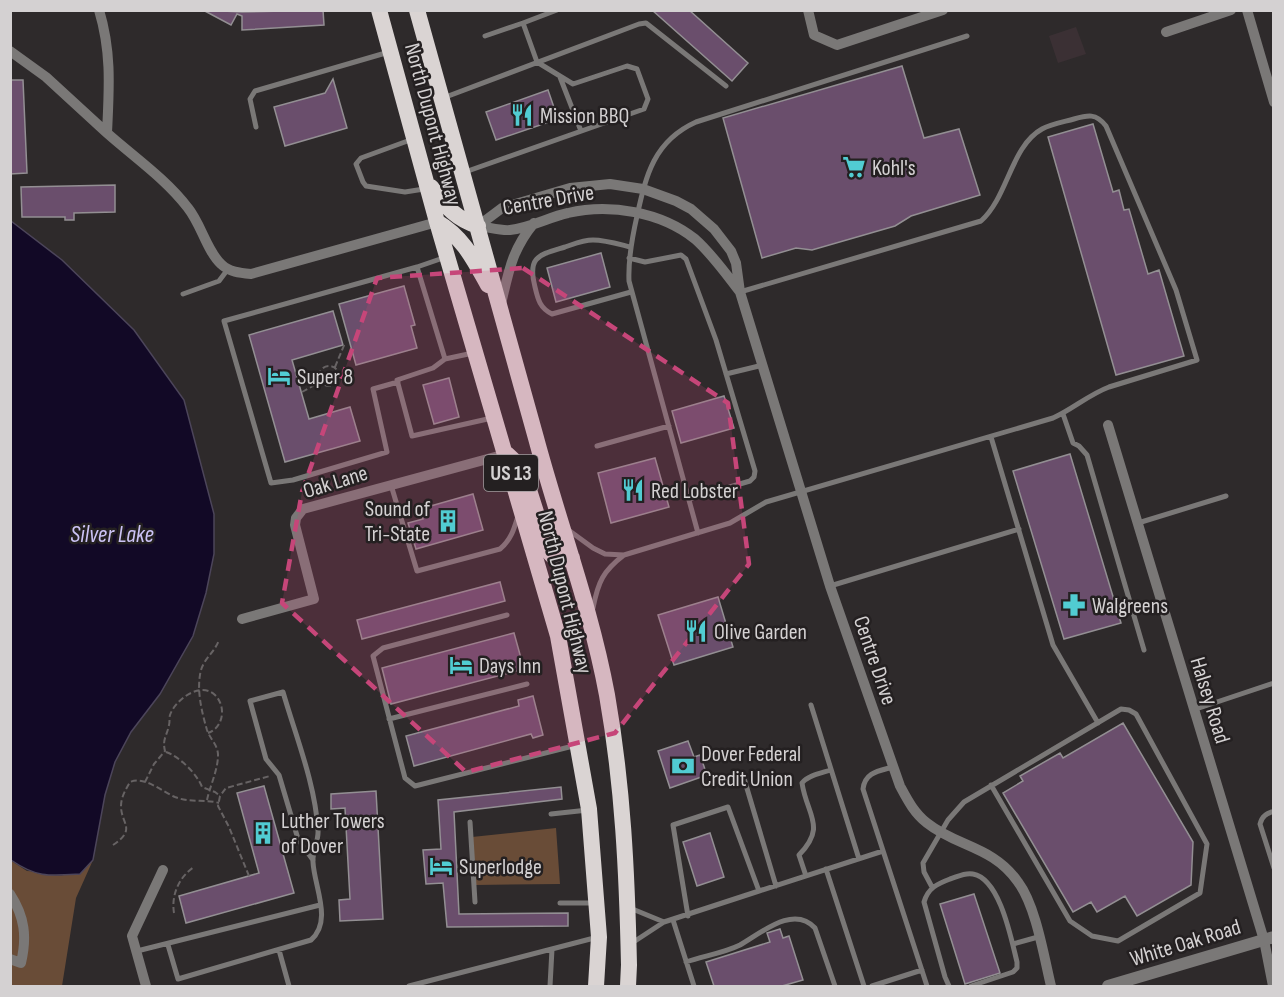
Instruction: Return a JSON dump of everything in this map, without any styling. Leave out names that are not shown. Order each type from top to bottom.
[{"type":"highway","name":"North Dupont Highway","points":[[379,10],[437,222],[558,636],[589,809],[599,937],[596,987]]},
{"type":"highway","name":"North Dupont Highway","points":[[417,10],[536,441],[598,652],[615,744],[624,818],[628,987]]},
{"type":"highway","points":[[427,184],[453,214],[465,222],[478,226]]},
{"type":"highway","points":[[437,222],[462,241],[500,307]]},
{"type":"highway","points":[[506,454],[522,468],[551,556],[562,560],[572,558]]},
{"type":"street","points":[[99,10],[110,66],[107,133]]},
{"type":"street","points":[[808,10],[814,35],[837,45],[943,10]]},
{"type":"street","points":[[1166,32],[1231,10]]},
{"type":"street","points":[[1247,10],[1274,102]]},
{"type":"street","points":[[10,51],[46,77],[169,188],[189,209],[217,260],[228,269],[251,274],[437,222]]},
{"type":"street","name":"Centre Drive","points":[[478,226],[502,208],[570,188],[610,184],[643,189],[676,201],[697,214],[714,229],[731,251],[736,263],[740,292],[800,492],[893,767],[914,810],[926,822],[941,832],[977,847],[1006,868],[1018,881],[1027,897],[1051,987]]},
{"type":"street","name":"Centre Drive","points":[[478,226],[510,230],[566,213],[592,209],[637,213],[669,223],[696,240],[740,292]]},
{"type":"street","points":[[500,307],[514,253],[520,240],[534,223]]},
{"type":"street","name":"Halsey Road","points":[[1108,425],[1193,710],[1269,938],[1273,987]]},
{"type":"street","name":"Oak Lane","points":[[242,619],[314,599],[295,525],[298,513],[303,509],[506,454]]},
{"type":"street","points":[[146,987],[133,943],[134,930],[163,870]]},
{"type":"street","points":[[10,894],[23,920],[25,935],[21,963],[10,959]]},
{"type":"street","name":"White Oak Road","points":[[1108,987],[1269,938]]},
{"type":"lane","points":[[485,36],[557,10]]},
{"type":"lane","points":[[463,172],[644,108],[648,99],[637,69],[627,66],[573,84],[537,62],[523,22]]},
{"type":"lane","points":[[442,98],[646,23],[726,86]]},
{"type":"lane","points":[[698,533],[631,292],[630,247],[643,189],[659,151],[674,134],[684,128],[967,36]]},
{"type":"lane","points":[[256,127],[250,99],[255,92],[390,52]]},
{"type":"lane","points":[[560,76],[581,131]]},
{"type":"lane","points":[[562,524],[593,548],[605,554],[624,555],[730,523],[766,502],[992,437],[1063,414],[1096,392],[1108,387],[1197,360],[1176,290],[1106,126],[1099,117],[1089,115],[1046,127],[1035,134],[1023,149],[993,208],[981,220],[740,292]]},
{"type":"lane","points":[[415,139],[361,158],[356,164],[366,186],[405,192],[427,184]]},
{"type":"lane","points":[[630,247],[601,240],[581,242],[543,254],[537,258],[531,273],[539,304],[552,314],[631,292]]},
{"type":"lane","points":[[629,258],[645,262],[681,255],[686,259],[716,340],[755,471],[750,482],[689,499]]},
{"type":"lane","points":[[448,257],[225,321],[271,483],[293,480],[387,452],[373,389],[433,368],[445,359],[476,352]]},
{"type":"lane","points":[[417,267],[445,359]]},
{"type":"lane","points":[[183,294],[219,281],[228,269]]},
{"type":"lane","points":[[726,374],[763,365]]},
{"type":"lane","points":[[398,382],[412,436],[495,417]]},
{"type":"lane","points":[[1063,414],[1073,443],[1087,455],[1144,650]]},
{"type":"lane","points":[[597,446],[669,426]]},
{"type":"lane","points":[[992,437],[1053,645],[1098,723]]},
{"type":"lane","points":[[391,485],[417,571],[500,549],[513,534],[521,507]]},
{"type":"lane","points":[[1136,523],[1226,496]]},
{"type":"lane","points":[[830,586],[1020,529]]},
{"type":"lane","points":[[590,622],[601,577],[609,566],[624,555]]},
{"type":"lane","points":[[507,615],[383,648],[373,656],[405,778],[415,786],[578,744]]},
{"type":"lane","points":[[1193,710],[1274,683]]},
{"type":"lane","points":[[389,719],[527,684]]},
{"type":"lane","points":[[168,945],[178,979],[311,940],[318,935],[322,922],[313,860],[318,833],[312,788],[283,692],[250,701],[266,759],[279,775],[298,838],[313,860]]},
{"type":"lane","points":[[811,705],[859,859]]},
{"type":"lane","points":[[932,887],[924,872],[923,863],[955,810],[991,785],[1098,723],[1121,710],[1129,710],[1136,714],[1207,844],[1200,893],[1118,941],[1092,936],[1084,932],[1070,921],[991,785]]},
{"type":"lane","points":[[893,767],[874,772],[867,777],[863,789],[927,987]]},
{"type":"lane","points":[[806,876],[799,855],[814,835],[813,819],[802,783],[803,780],[831,770]]},
{"type":"lane","points":[[743,775],[776,886]]},
{"type":"lane","points":[[688,916],[673,825],[728,807],[759,891]]},
{"type":"lane","points":[[551,814],[589,809]]},
{"type":"lane","points":[[1274,811],[1266,813],[1260,824],[1274,867]]},
{"type":"lane","points":[[470,822],[475,902]]},
{"type":"lane","points":[[628,945],[664,922],[883,851]]},
{"type":"lane","points":[[826,869],[864,987]]},
{"type":"lane","points":[[949,987],[924,902],[926,894],[932,887],[969,873],[976,874],[987,882],[996,894],[1013,944],[1017,968],[1013,972],[971,987]]},
{"type":"lane","points":[[560,903],[597,903]]},
{"type":"lane","points":[[135,952],[320,905]]},
{"type":"lane","points":[[627,907],[664,922]]},
{"type":"lane","points":[[686,962],[739,946],[765,928],[795,919],[802,920],[810,923],[814,928],[835,987]]},
{"type":"lane","points":[[673,920],[694,987]]},
{"type":"lane","points":[[410,986],[599,937]]},
{"type":"lane","points":[[1013,944],[1038,937]]},
{"type":"lane","points":[[550,987],[552,949]]},
{"type":"lane","points":[[279,950],[289,987]]},
{"type":"lane","points":[[872,987],[922,970]]},
{"type":"path","points":[[334,367],[345,343]]},
{"type":"path","points":[[329,365],[334,367],[339,374],[335,384],[328,386],[320,382],[318,374],[322,368],[329,365]]},
{"type":"path","points":[[302,392],[320,382]]},
{"type":"path","points":[[207,800],[218,754],[208,733],[199,691],[200,673],[205,658],[215,651],[219,640]]},
{"type":"path","points":[[208,733],[215,730],[221,723],[221,706],[217,696],[211,692],[199,691],[185,696],[170,715],[170,724],[163,740],[165,751],[182,762],[199,779],[202,787],[220,796]]},
{"type":"path","points":[[145,782],[154,764],[165,751]]},
{"type":"path","points":[[249,876],[218,806],[220,796],[226,788],[273,775]]},
{"type":"path","points":[[113,845],[122,838],[126,831],[127,822],[121,804],[130,782],[136,780],[145,782],[186,801],[207,800],[219,803]]},
{"type":"path","points":[[174,913],[174,892],[195,867]]},
{"type":"highlighted area","points":[[523,268],[728,403],[749,564],[615,733],[466,772],[282,603],[302,492],[377,278]]},
{"type":"shaded area","points":[[1076,27],[1086,54],[1058,63],[1049,36]]},
{"type":"shaded area","points":[[556,828],[560,884],[475,885],[472,837]]},
{"type":"shaded area","points":[[10,860],[27,871],[80,874],[93,860],[76,898],[62,986],[11,986]]},
{"type":"water","name":"Silver Lake","points":[[11,221],[62,260],[134,330],[184,400],[214,514],[214,554],[206,593],[193,636],[160,694],[131,732],[115,762],[105,795],[93,860],[80,874],[36,873],[11,860]]},
{"type":"building","points":[[203,10],[242,12],[323,10],[324,25],[242,30],[242,16],[237,14],[231,25]]},
{"type":"building","points":[[652,10],[689,10],[748,63],[732,81]]},
{"type":"building","name":"Kohl's","points":[[902,66],[924,138],[959,129],[980,195],[911,216],[895,226],[812,250],[796,248],[762,258],[723,118]]},
{"type":"building","points":[[333,79],[347,128],[285,146],[274,107],[325,93]]},
{"type":"building","points":[[10,80],[23,80],[27,173],[10,174]]},
{"type":"building","name":"Mission BBQ","points":[[548,90],[558,119],[496,140],[486,112]]},
{"type":"building","points":[[1093,124],[1113,192],[1119,190],[1124,210],[1129,209],[1148,274],[1159,270],[1184,356],[1116,375],[1048,137]]},
{"type":"building","points":[[115,185],[115,212],[74,213],[74,220],[65,220],[65,217],[22,217],[21,187]]},
{"type":"building","points":[[601,253],[610,287],[556,302],[547,268]]},
{"type":"building","points":[[404,286],[415,325],[411,326],[417,348],[356,365],[339,304]]},
{"type":"building","name":"Super 8","points":[[333,311],[343,345],[292,360],[309,419],[350,407],[360,441],[285,462],[249,335]]},
{"type":"building","points":[[449,378],[459,417],[434,424],[423,385]]},
{"type":"building","points":[[724,396],[734,428],[681,443],[672,411]]},
{"type":"building","points":[[1070,454],[1121,623],[1064,639],[1013,471]]},
{"type":"building","name":"Red Lobster","points":[[655,458],[669,507],[611,523],[598,473]]},
{"type":"building","name":"Sound of Tri-State","points":[[473,494],[483,530],[416,549],[408,523],[423,519],[420,509]]},
{"type":"building","points":[[500,582],[505,601],[362,639],[357,620]]},
{"type":"building","name":"Olive Garden","points":[[718,597],[733,647],[674,665],[658,615]]},
{"type":"building","points":[[514,633],[524,669],[391,704],[382,668]]},
{"type":"building","points":[[533,696],[543,735],[533,738],[531,734],[414,766],[406,736],[519,706],[518,700]]},
{"type":"building","points":[[1123,723],[1193,842],[1191,885],[1137,916],[1125,896],[1097,912],[1091,902],[1073,912],[1003,793],[1023,781],[1020,776],[1060,753],[1063,758]]},
{"type":"building","name":"Dover Federal Credit Union","points":[[688,741],[694,757],[700,755],[707,775],[670,788],[658,751]]},
{"type":"building","name":"Luther Towers of Dover","points":[[264,786],[294,893],[186,923],[179,896],[259,873],[237,793]]},
{"type":"building","name":"Superlodge","points":[[561,787],[562,799],[454,812],[459,914],[568,913],[568,926],[447,927],[443,883],[426,884],[423,850],[441,849],[438,800]]},
{"type":"building","points":[[376,791],[383,919],[340,921],[339,900],[350,899],[345,808],[331,809],[331,794]]},
{"type":"building","points":[[710,833],[724,877],[697,886],[683,842]]},
{"type":"building","points":[[974,894],[1000,973],[965,984],[940,904]]},
{"type":"building","points":[[780,929],[783,938],[789,936],[803,980],[782,986],[714,986],[706,962],[770,942],[767,933]]},
{"type":"place","name":"Mission BBQ","points":[[522,115]]},
{"type":"place","name":"Kohl's","points":[[854,167]]},
{"type":"place","name":"Super 8","points":[[279,376]]},
{"type":"place","name":"Red Lobster","points":[[633,490]]},
{"type":"place","name":"Sound of Tri-State","points":[[448,521]]},
{"type":"place","name":"Walgreens","points":[[1074,605]]},
{"type":"place","name":"Olive Garden","points":[[696,631]]},
{"type":"place","name":"Days Inn","points":[[461,665]]},
{"type":"place","name":"Dover Federal Credit Union","points":[[683,766]]},
{"type":"place","name":"Luther Towers of Dover","points":[[263,833]]},
{"type":"place","name":"Superlodge","points":[[441,866]]}]
